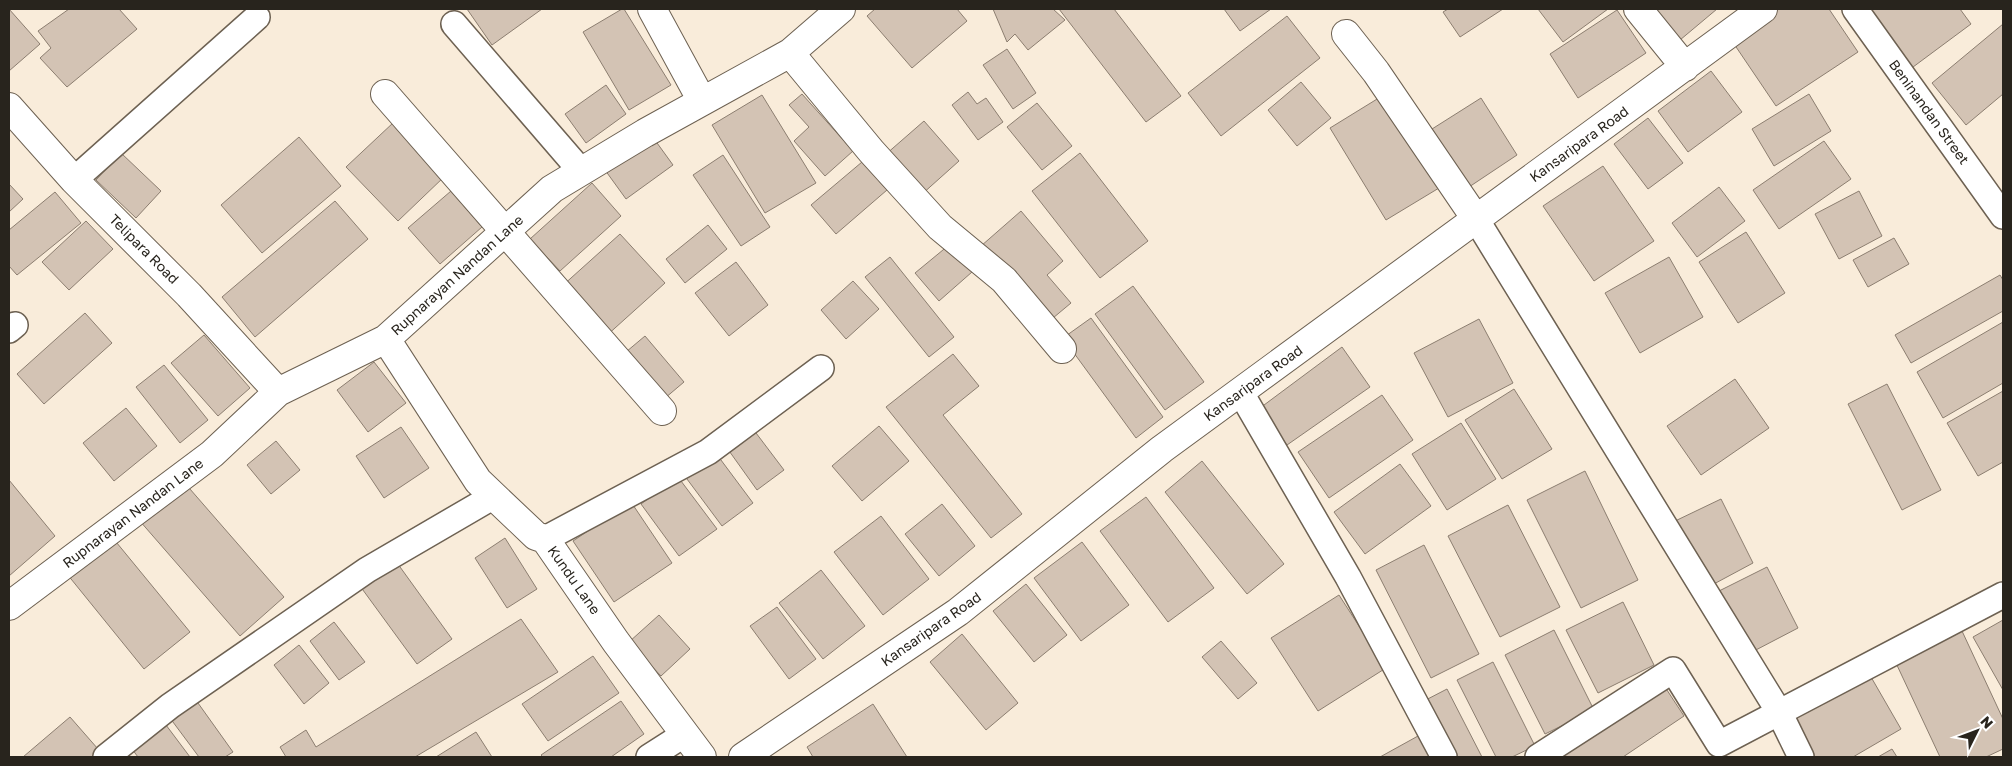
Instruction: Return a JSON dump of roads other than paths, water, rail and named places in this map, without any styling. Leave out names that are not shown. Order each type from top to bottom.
[{"type":"street","points":[[652,9],[702,101]]},
{"type":"street","name":"Rupnarayan Nandan Lane","points":[[9,606],[212,454],[278,392],[386,339],[552,189],[702,101],[790,53],[841,9]]},
{"type":"street","points":[[1638,9],[1685,67]]},
{"type":"street","name":"Kansaripara Road","points":[[742,757],[958,612],[1150,458],[1763,9]]},
{"type":"street","points":[[1346,34],[1376,72],[1476,219]]},
{"type":"street","points":[[790,53],[871,152],[940,227],[999,276],[1062,349]]},
{"type":"street","points":[[385,94],[662,411]]},
{"type":"street","name":"Telipara Road","points":[[9,107],[74,180],[189,295],[278,392]]},
{"type":"street","name":"Kundu Lane","points":[[386,339],[478,481],[536,536],[546,539],[616,642],[702,757]]},
{"type":"lane","name":"Beninandan Street","points":[[1855,9],[2003,216]]},
{"type":"lane","points":[[74,180],[257,17]]},
{"type":"lane","points":[[454,24],[581,172]]},
{"type":"lane","points":[[1476,219],[1779,712],[1801,757]]},
{"type":"lane","points":[[546,539],[708,452],[821,368]]},
{"type":"lane","points":[[1241,393],[1348,576],[1444,757]]},
{"type":"lane","points":[[106,757],[170,706],[367,570],[494,496]]},
{"type":"lane","points":[[1538,757],[1673,670],[1719,744],[2003,595]]},
{"type":"lane","points":[[649,757],[685,734]]}]
